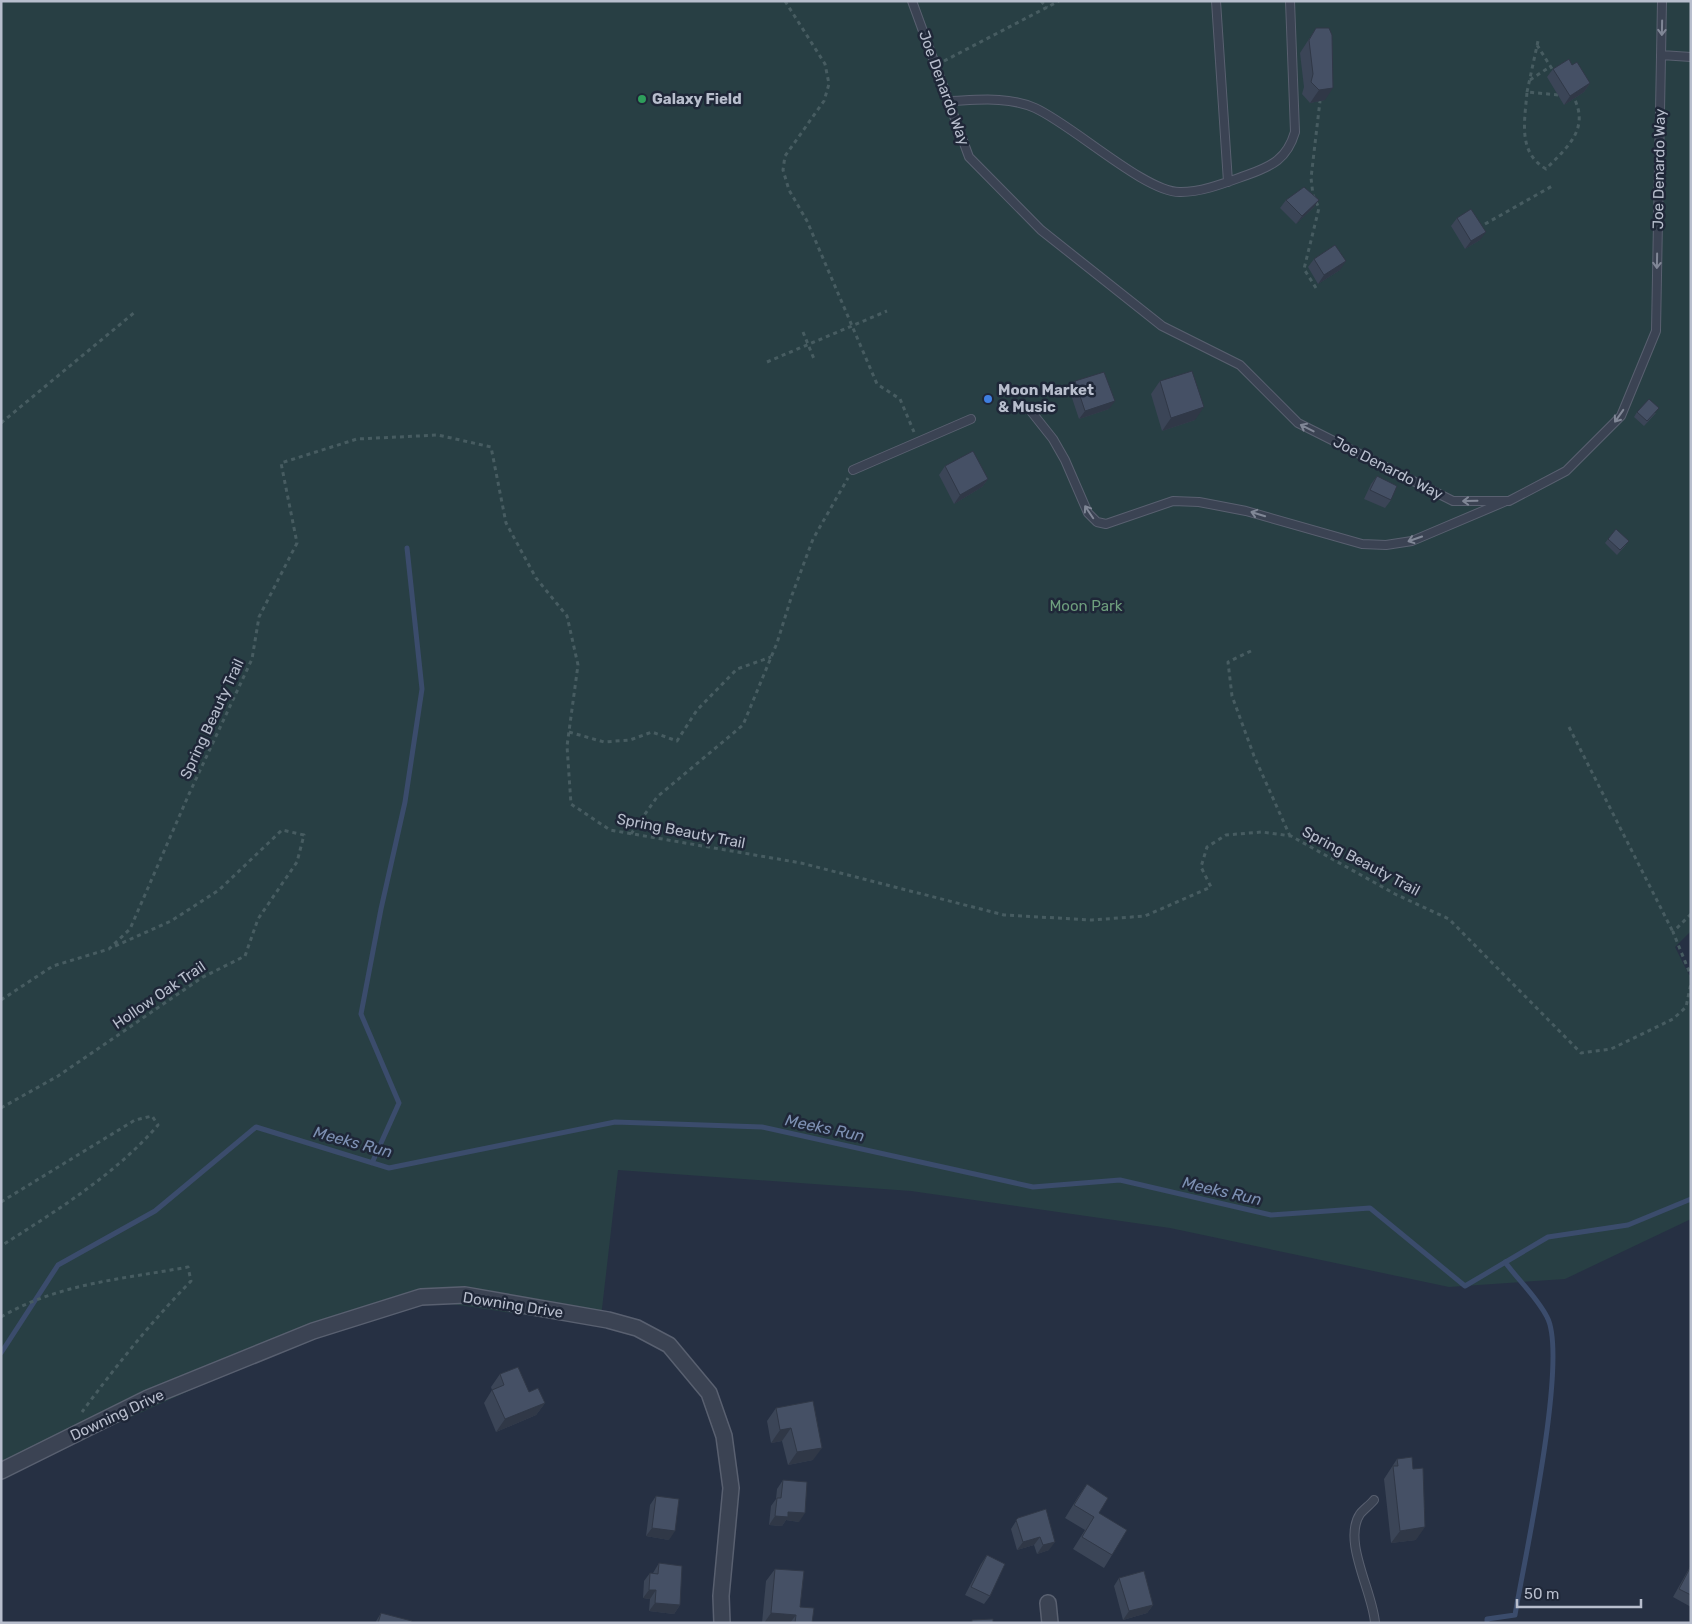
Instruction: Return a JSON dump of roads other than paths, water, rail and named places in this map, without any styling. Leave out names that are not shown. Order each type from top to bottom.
[{"type":"street","name":"Downing Drive","points":[[1,1471],[148,1398],[313,1332],[421,1296],[465,1295],[608,1320],[637,1328],[669,1345],[709,1393],[724,1436],[730,1488],[721,1596],[722,1623]]},
{"type":"street","points":[[1048,1603],[1050,1623]]},
{"type":"lane","name":"Joe Denardo Way","points":[[912,1],[969,157],[1041,230],[1162,326],[1240,365],[1298,423],[1453,501],[1509,500],[1566,471],[1622,416],[1656,331],[1662,1]]},
{"type":"lane","points":[[1216,1],[1228,182]]},
{"type":"lane","points":[[949,101],[1005,100],[1033,107],[1061,121],[1138,176],[1162,190],[1181,192],[1228,182],[1264,168],[1281,158],[1291,147],[1295,132],[1290,1]]},
{"type":"lane","points":[[1661,55],[1691,57]]},
{"type":"lane","points":[[1030,410],[1053,440],[1065,460],[1088,513],[1097,522],[1106,524],[1173,501],[1199,502],[1246,510],[1362,544],[1386,545],[1412,540],[1509,500]]},
{"type":"lane","points":[[853,470],[971,419]]},
{"type":"lane","points":[[1374,1500],[1360,1514],[1354,1530],[1357,1554],[1375,1623]]},
{"type":"waterway","points":[[372,1163],[399,1103],[361,1014],[381,909],[405,802],[422,689],[407,548]]},
{"type":"waterway","name":"Meeks Run","points":[[1,1353],[58,1265],[155,1211],[256,1127],[389,1168],[615,1122],[762,1127],[1033,1187],[1120,1180],[1271,1215],[1370,1208],[1465,1286],[1548,1237],[1628,1225],[1691,1199]]},
{"type":"waterway","points":[[1487,1623],[1487,1619],[1515,1615],[1543,1461],[1553,1373],[1552,1339],[1547,1317],[1533,1296],[1505,1262]]},
{"type":"place","name":"Galaxy Field","points":[[642,99]]},
{"type":"place","name":"Moon Market & Music","points":[[988,399]]},
{"type":"park label","name":"Moon Park","points":[[1086,606]]}]
